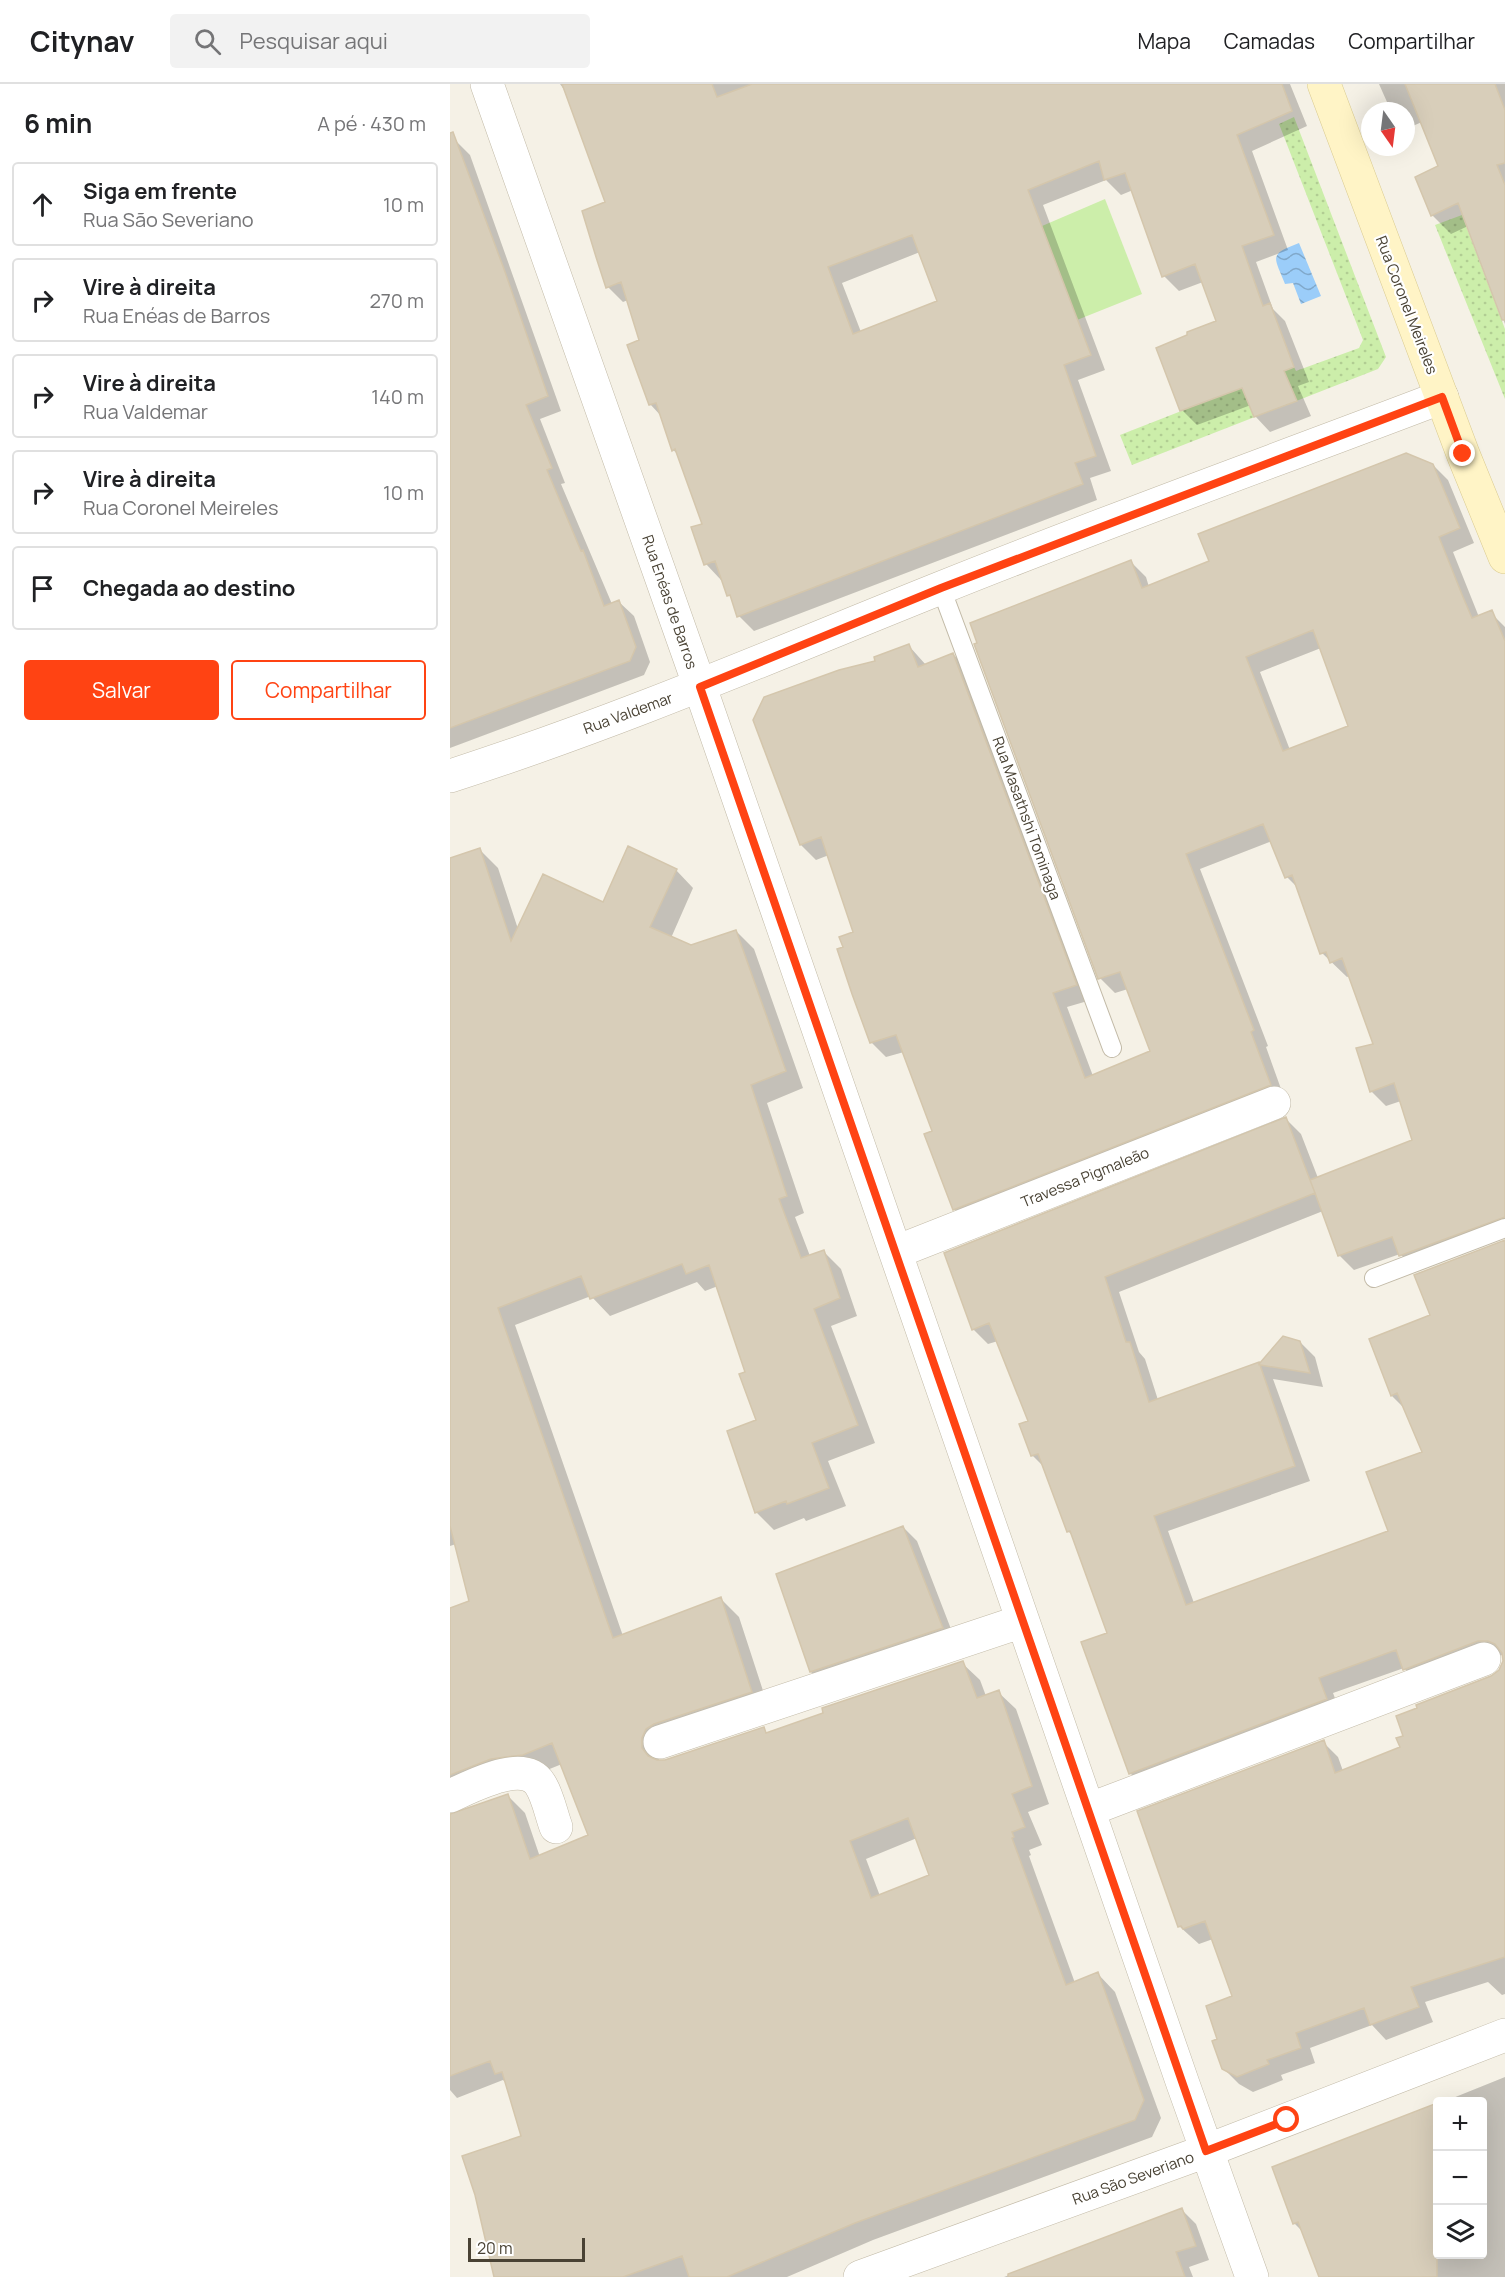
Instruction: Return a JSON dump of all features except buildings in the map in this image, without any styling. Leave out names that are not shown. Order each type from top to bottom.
[{"type":"street","name":"Rua Enéas de Barros","points":[[487,84],[700,687],[1206,2151],[1252,2277]]},
{"type":"street","name":"Rua Coronel Meireles","points":[[1324,84],[1505,557]]},
{"type":"street","name":"Rua Valdemar","points":[[450,776],[700,687],[941,588],[1442,397]]},
{"type":"street","name":"Travessa Pigmaleão","points":[[896,1252],[1274,1103]]},
{"type":"street","points":[[660,1742],[1023,1621]]},
{"type":"street","points":[[1088,1810],[1484,1659]]},
{"type":"street","points":[[450,1796],[495,1776],[515,1773],[530,1775],[540,1784],[556,1827]]},
{"type":"street","name":"Rua São Severiano","points":[[860,2277],[1206,2151],[1505,2035]]},
{"type":"lane","name":"Rua Masathshi Tominaga","points":[[941,588],[1112,1048]]},
{"type":"lane","points":[[1374,1278],[1505,1228]]},
{"type":"green space","points":[[1294,117],[1386,357],[1378,369],[1132,465],[1120,435],[1294,367],[1296,371],[1359,348],[1363,340],[1279,124]]},
{"type":"green space","points":[[1105,199],[1142,294],[1077,320],[1042,226]]},
{"type":"green space","points":[[1462,215],[1505,329],[1505,399],[1435,225]]},
{"type":"water","points":[[1299,243],[1321,296],[1301,304],[1293,283],[1285,284],[1276,262],[1278,254]]},
{"type":"route","points":[[1287,2120],[1206,2151],[700,687],[941,588],[1442,397],[1463,454]]}]
